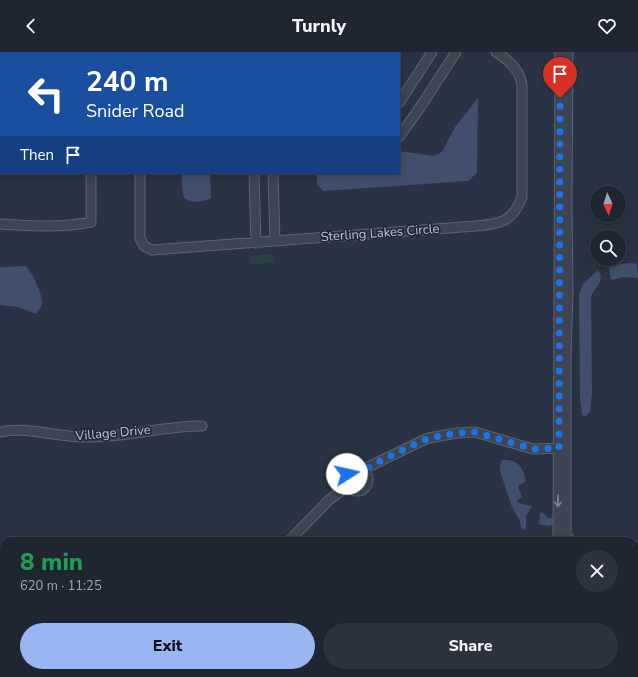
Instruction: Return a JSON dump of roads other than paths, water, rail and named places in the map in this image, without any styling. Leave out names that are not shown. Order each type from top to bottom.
[{"type":"street","points":[[400,101],[432,52]]},
{"type":"street","points":[[400,136],[456,52]]},
{"type":"street","name":"Sterling Lakes Circle","points":[[140,174],[139,233],[141,242],[148,248],[157,250],[494,224],[503,222],[511,216],[519,205],[523,188],[522,85],[520,76],[512,65],[496,52]]},
{"type":"street","points":[[560,52],[562,448],[566,537]]},
{"type":"street","points":[[558,537],[568,296],[568,52]]},
{"type":"street","points":[[0,224],[44,227],[77,225],[91,222],[91,174]]},
{"type":"street","points":[[254,174],[256,243]]},
{"type":"street","points":[[273,174],[275,241]]},
{"type":"street","name":"Village Drive","points":[[0,432],[26,431],[58,436],[90,437],[127,434],[182,426],[202,426]]},
{"type":"street","points":[[364,471],[370,466],[428,438],[457,433],[475,432],[533,449],[562,448]]},
{"type":"street","points":[[354,469],[361,469],[364,471],[368,480],[367,484],[364,488],[356,491],[353,490],[348,486],[346,478],[349,472],[354,469]]},
{"type":"street","points":[[293,537],[329,500],[348,486]]},
{"type":"water","points":[[478,98],[477,173],[468,181],[323,191],[317,184],[317,174],[400,174],[400,151],[434,156],[442,152],[455,127]]},
{"type":"water","points":[[182,174],[210,174],[211,198],[204,201],[191,201],[184,198]]},
{"type":"water","points":[[626,264],[637,264],[638,278],[624,277],[611,280],[609,268],[615,266],[626,266]]},
{"type":"water","points":[[26,266],[34,279],[41,296],[42,305],[36,314],[18,307],[0,305],[0,267]]},
{"type":"water","points":[[598,270],[601,276],[600,280],[591,298],[592,393],[590,412],[586,416],[582,415],[580,398],[579,294],[583,284]]},
{"type":"water","points":[[502,460],[512,461],[518,464],[525,476],[526,481],[518,486],[522,497],[517,500],[518,503],[532,506],[526,516],[526,528],[524,530],[521,528],[520,521],[512,507],[500,471]]},
{"type":"water","points":[[541,512],[548,518],[555,518],[553,524],[549,526],[538,524]]}]
